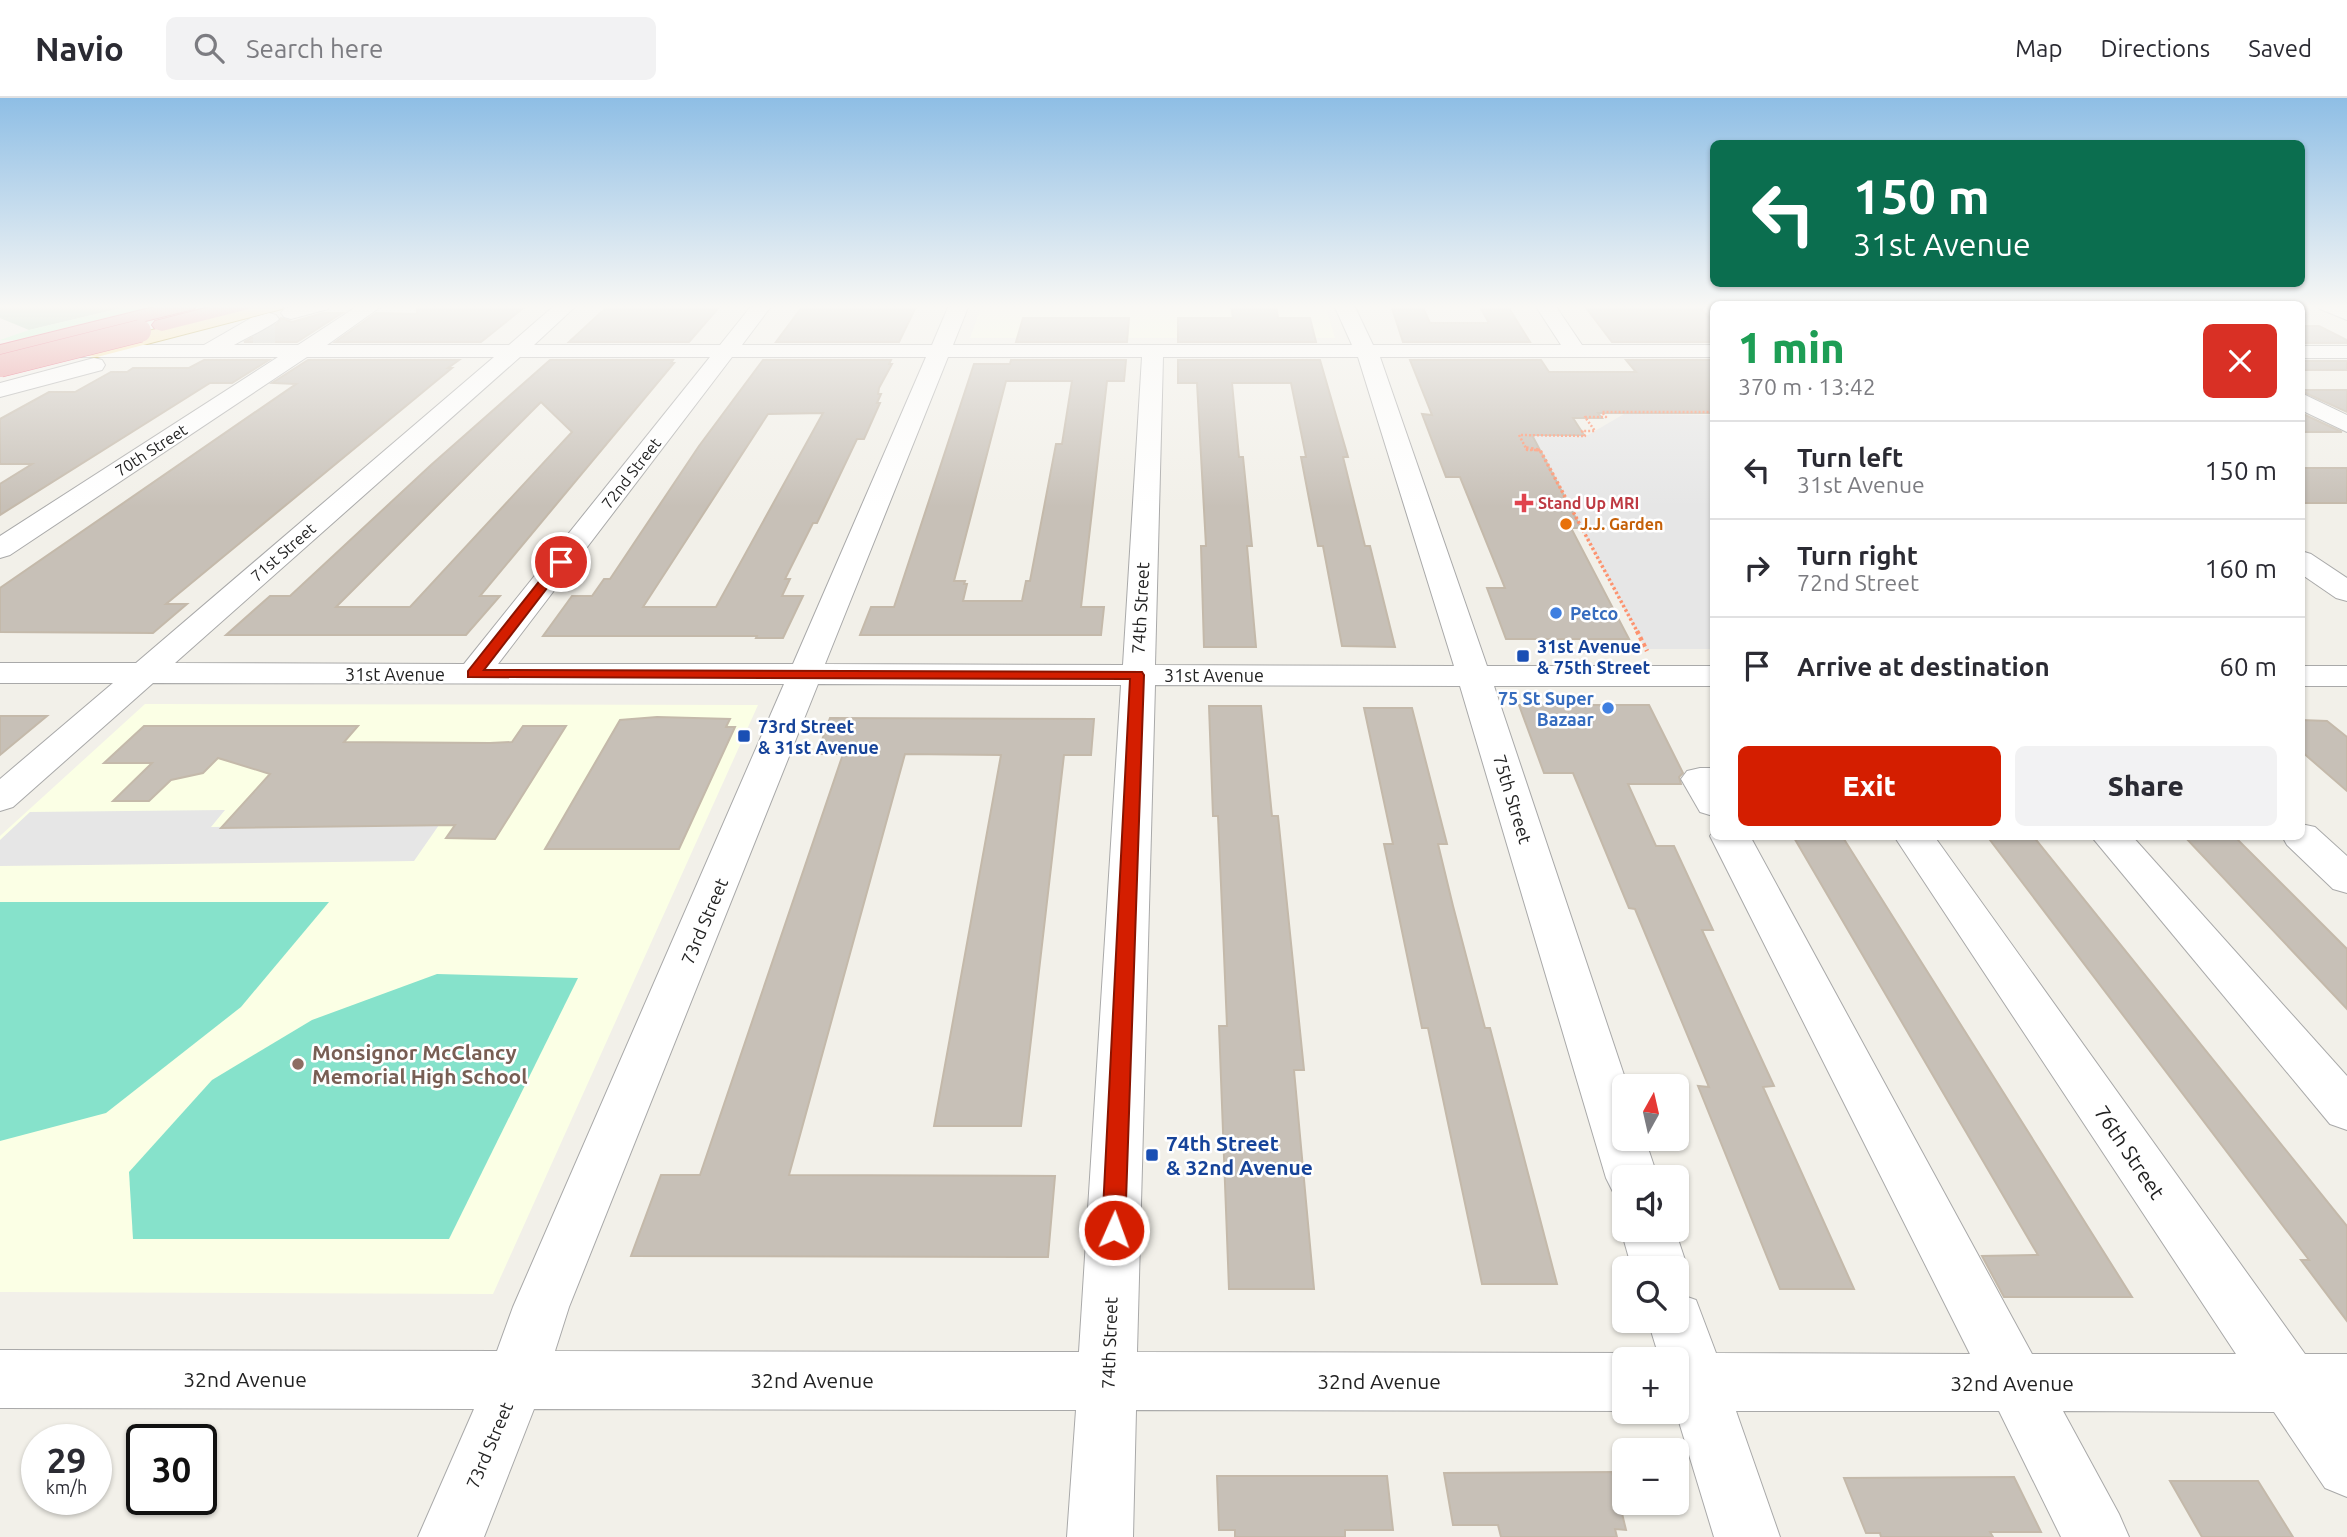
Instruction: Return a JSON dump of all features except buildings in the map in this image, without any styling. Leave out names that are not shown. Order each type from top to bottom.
[{"type":"street","points":[[0,390],[67,372]]},
{"type":"street","name":"70th Street","points":[[0,549],[213,372]]},
{"type":"street","name":"71st Street","points":[[0,799],[491,372]]},
{"type":"street","name":"72nd Street","points":[[473,674],[710,372]]},
{"type":"street","name":"73rd Street","points":[[451,1537],[516,1380],[541,1307],[931,372]]},
{"type":"street","name":"74th Street","points":[[1100,1537],[1152,372]]},
{"type":"street","name":"75th Street","points":[[1373,372],[1474,675],[1628,1165]]},
{"type":"street","points":[[2305,402],[2347,425]]},
{"type":"street","points":[[2305,563],[2347,592]]},
{"type":"street","name":"31st Avenue","points":[[0,673],[1710,676]]},
{"type":"street","points":[[2305,676],[2347,676]]},
{"type":"street","points":[[1710,779],[1700,779],[1710,798]]},
{"type":"street","points":[[1732,840],[2096,1537]]},
{"type":"street","name":"76th Street","points":[[1916,840],[2347,1466]]},
{"type":"street","points":[[2113,840],[2347,1110]]},
{"type":"street","points":[[2305,840],[2347,879]]},
{"type":"street","name":"32nd Avenue","points":[[0,1379],[1612,1382]]},
{"type":"street","name":"32nd Avenue","points":[[1689,1382],[2347,1383]]},
{"type":"street","points":[[1689,1387],[1747,1537]]},
{"type":"path","points":[[1647,652],[1541,450],[1527,450],[1518,435],[1585,436],[1582,431],[1595,431],[1585,417],[1606,417],[1602,412],[1710,412]]},
{"type":"shaded area","points":[[1624,414],[1710,415],[1710,649],[1646,649],[1581,528],[1510,434],[1588,435]]},
{"type":"shaded area","name":"Monsignor McClancy Memorial High School","points":[[145,704],[758,705],[493,1294],[0,1292],[0,836]]},
{"type":"shaded area","points":[[225,810],[211,827],[439,825],[414,861],[0,866],[0,840],[30,812]]},
{"type":"green space","points":[[0,902],[329,902],[241,1007],[106,1113],[0,1141]]},
{"type":"green space","points":[[437,974],[578,978],[449,1239],[133,1239],[129,1172],[212,1080],[312,1020]]},
{"type":"place","name":"Stand Up MRI","points":[[1524,503]]},
{"type":"place","name":"J.J. Garden","points":[[1566,524]]},
{"type":"place","name":"Petco","points":[[1556,613]]},
{"type":"place","name":"31st Avenue & 75th Street","points":[[1523,656]]},
{"type":"place","name":"75 St Super Bazaar","points":[[1608,708]]},
{"type":"place","name":"73rd Street & 31st Avenue","points":[[744,736]]},
{"type":"place","name":"Monsignor McClancy Memorial High School","points":[[298,1064]]},
{"type":"place","name":"74th Street & 32nd Avenue","points":[[1152,1155]]},
{"type":"route","points":[[561,562],[473,674],[1137,675],[1114,1230]]}]
